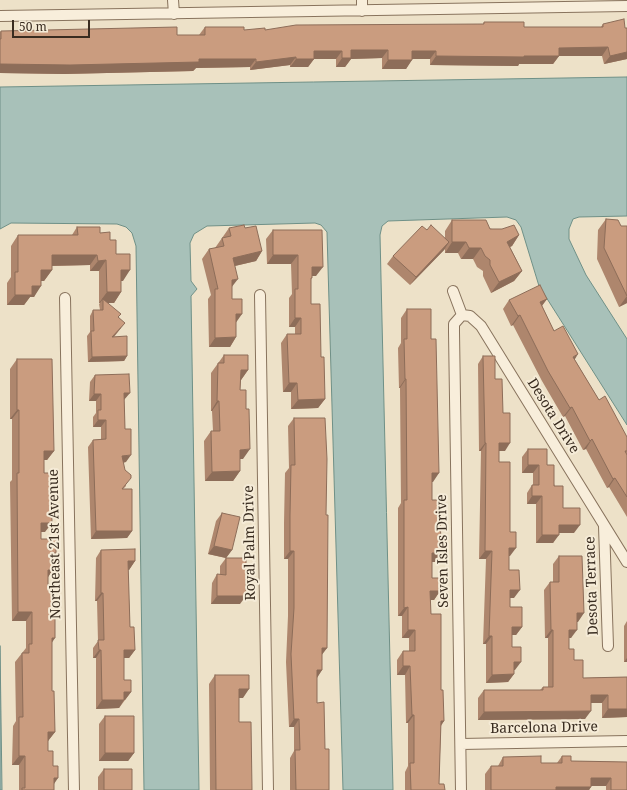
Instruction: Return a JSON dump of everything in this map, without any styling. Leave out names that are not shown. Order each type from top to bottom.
[{"type":"street","points":[[174,0],[174,14]]},
{"type":"street","points":[[362,0],[362,11]]},
{"type":"street","points":[[0,16],[362,11],[550,4],[627,6]]},
{"type":"street","points":[[453,291],[462,315]]},
{"type":"street","name":"Royal Palm Drive","points":[[260,295],[268,790]]},
{"type":"street","name":"Northeast 21st Avenue","points":[[65,298],[74,790]]},
{"type":"street","name":"Desota Drive","points":[[462,315],[470,316],[481,326],[627,562]]},
{"type":"street","name":"Seven Isles Drive","points":[[461,790],[454,324],[462,315]]},
{"type":"street","name":"Desota Terrace","points":[[604,524],[608,646]]},
{"type":"street","name":"Barcelona Drive","points":[[460,744],[627,741]]},
{"type":"water","points":[[627,77],[627,216],[579,217],[573,219],[569,229],[569,239],[586,275],[627,339],[627,425],[539,286],[521,227],[516,220],[507,217],[388,221],[382,226],[380,235],[393,790],[343,790],[327,232],[321,225],[315,223],[207,226],[194,234],[190,243],[191,281],[197,289],[191,296],[199,790],[144,790],[136,246],[132,233],[126,227],[117,224],[11,223],[0,229],[0,87]]},
{"type":"water","points":[[0,646],[2,790],[0,790]]},
{"type":"building","points":[[624,19],[625,28],[627,28],[627,52],[610,56],[608,47],[559,48],[559,56],[524,57],[436,56],[436,51],[412,51],[412,60],[388,60],[388,50],[351,50],[351,58],[342,58],[342,51],[314,51],[314,59],[296,59],[296,57],[256,62],[256,59],[199,59],[199,62],[70,65],[0,64],[1,31],[177,27],[177,35],[205,35],[205,27],[244,27],[244,30],[265,28],[265,30],[296,25],[484,24],[484,22],[524,22],[524,27],[603,27],[603,24]]},
{"type":"building","points":[[606,219],[618,220],[621,226],[627,226],[627,296],[604,248]]},
{"type":"building","points":[[452,220],[486,220],[490,229],[502,229],[514,225],[519,235],[507,242],[522,271],[499,282],[490,265],[490,260],[485,256],[481,248],[469,248],[466,242],[452,242]]},
{"type":"building","points":[[244,225],[245,228],[256,226],[262,251],[233,258],[238,279],[232,280],[232,299],[242,299],[242,314],[236,314],[236,337],[215,338],[215,289],[218,289],[209,249],[224,246],[222,238],[231,236],[229,228]]},
{"type":"building","points":[[431,225],[449,242],[416,277],[393,256],[422,226],[427,230]]},
{"type":"building","points":[[77,227],[100,227],[100,233],[110,232],[110,240],[116,240],[116,254],[130,254],[130,270],[121,270],[121,292],[107,292],[106,260],[98,261],[97,255],[52,255],[52,270],[41,270],[41,286],[32,286],[32,295],[15,295],[15,272],[18,272],[18,235],[78,235]]},
{"type":"building","points":[[273,230],[322,230],[323,267],[312,267],[311,304],[320,304],[321,357],[324,357],[325,399],[298,400],[297,383],[289,383],[287,334],[301,334],[301,318],[295,318],[295,289],[298,289],[298,255],[273,255]]},
{"type":"building","points":[[540,285],[547,299],[540,302],[554,331],[563,326],[578,354],[573,357],[599,400],[605,396],[627,437],[627,451],[625,451],[627,455],[627,497],[615,478],[613,479],[592,439],[590,441],[572,407],[570,408],[548,371],[520,315],[518,316],[509,300]]},
{"type":"building","points":[[103,299],[121,314],[118,317],[125,323],[112,337],[127,336],[127,356],[92,357],[91,331],[94,331],[93,310],[103,310]]},
{"type":"building","points":[[407,309],[431,309],[431,339],[436,339],[439,473],[432,473],[432,500],[440,500],[441,553],[432,553],[432,578],[440,578],[440,591],[430,591],[431,614],[441,614],[441,690],[443,690],[444,721],[441,721],[439,784],[444,784],[445,790],[411,790],[410,763],[414,763],[414,715],[412,715],[410,666],[403,666],[403,651],[415,651],[415,630],[408,630],[408,607],[404,608],[404,500],[407,500],[406,379],[404,339],[407,339]]},
{"type":"building","points":[[224,355],[248,355],[248,370],[241,370],[240,390],[246,390],[246,409],[249,409],[250,449],[240,450],[240,471],[212,472],[211,431],[220,431],[219,401],[217,401],[218,363],[224,363]]},
{"type":"building","points":[[483,356],[495,356],[495,379],[502,379],[503,413],[510,413],[510,443],[499,443],[499,462],[510,462],[510,532],[516,532],[516,548],[509,548],[509,570],[519,570],[520,590],[510,590],[510,607],[522,607],[522,627],[512,627],[512,647],[521,647],[521,662],[514,662],[514,674],[492,675],[492,636],[489,636],[492,551],[485,551],[486,443]]},
{"type":"building","points":[[17,359],[52,359],[54,451],[44,451],[44,473],[51,473],[52,523],[41,523],[41,539],[56,539],[56,553],[53,553],[53,570],[48,570],[48,587],[55,587],[55,638],[52,638],[52,691],[54,691],[55,732],[48,732],[48,751],[53,751],[53,766],[58,766],[58,778],[54,778],[54,790],[22,790],[22,788],[25,788],[25,756],[19,756],[19,717],[23,717],[22,653],[29,653],[29,644],[32,644],[32,612],[18,612],[17,473],[19,473],[19,410],[17,410]]},
{"type":"building","points":[[129,374],[130,393],[124,393],[125,429],[131,429],[131,455],[122,456],[125,470],[131,475],[131,478],[122,489],[132,489],[132,531],[96,531],[93,440],[106,439],[106,420],[98,420],[98,410],[101,410],[101,394],[94,394],[95,375]]},
{"type":"building","points":[[294,418],[325,418],[327,459],[326,515],[328,515],[327,648],[322,648],[322,670],[317,670],[317,703],[324,702],[325,749],[329,749],[329,790],[296,790],[295,750],[300,750],[299,719],[294,719],[291,654],[294,608],[294,551],[290,551],[291,465],[295,465]]},
{"type":"building","points":[[528,449],[547,449],[547,465],[554,465],[554,486],[563,486],[563,508],[580,508],[580,525],[559,525],[559,535],[542,535],[542,496],[532,496],[532,485],[539,485],[539,465],[528,465]]},
{"type":"building","points":[[222,513],[240,517],[232,550],[214,546]]},
{"type":"building","points":[[135,549],[135,561],[128,561],[130,627],[134,627],[135,650],[124,650],[124,680],[131,680],[131,692],[124,692],[124,700],[102,700],[101,650],[99,650],[98,640],[104,640],[103,593],[101,593],[101,550]]},
{"type":"building","points":[[559,556],[582,556],[584,613],[577,613],[577,630],[569,630],[569,649],[574,649],[574,660],[583,660],[583,678],[627,677],[627,709],[608,709],[608,695],[591,695],[591,711],[484,712],[484,690],[543,690],[543,687],[553,687],[553,630],[551,630],[550,582],[559,582]]},
{"type":"building","points":[[226,558],[246,558],[246,596],[217,596],[217,574],[226,575]]},
{"type":"building","points":[[215,675],[249,675],[249,689],[239,689],[239,722],[251,722],[252,790],[216,790]]},
{"type":"building","points":[[105,716],[134,716],[134,753],[105,753]]},
{"type":"building","points":[[541,756],[541,763],[562,763],[562,756],[571,756],[571,761],[627,762],[627,790],[611,790],[611,778],[591,778],[591,787],[556,787],[556,790],[491,790],[491,766],[503,766],[503,757]]},
{"type":"building","points":[[104,769],[132,769],[132,790],[104,790]]}]
